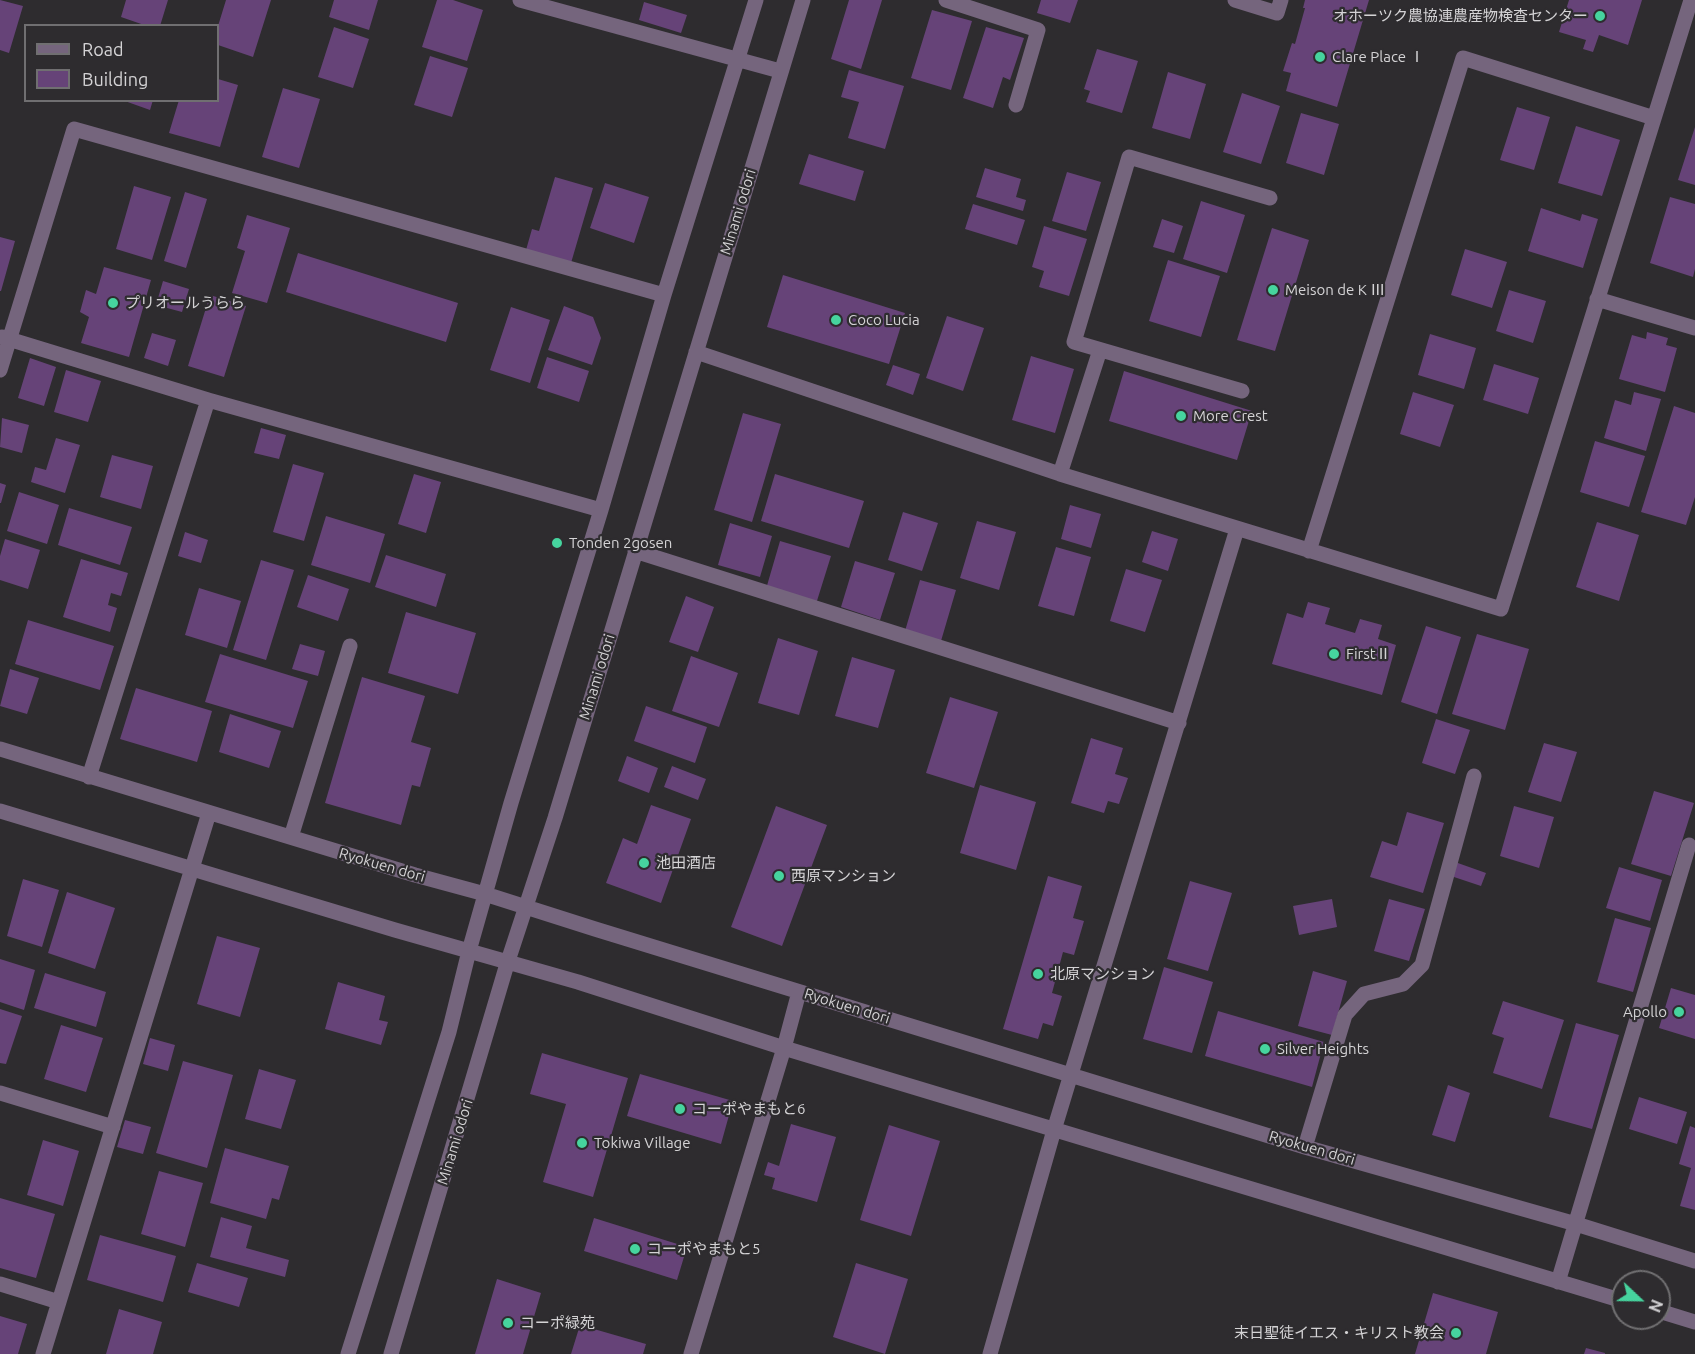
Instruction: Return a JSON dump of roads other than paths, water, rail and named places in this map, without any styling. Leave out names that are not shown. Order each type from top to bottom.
[{"type":"street","points":[[519,0],[780,71]]},
{"type":"street","points":[[348,1354],[449,1032],[485,894],[664,295],[756,0]]},
{"type":"street","name":"Minami odori","points":[[391,1354],[507,963],[555,818],[803,0]]},
{"type":"street","points":[[946,0],[1038,30],[1016,105]]},
{"type":"street","points":[[1235,0],[1277,13],[1281,0]]},
{"type":"street","points":[[696,352],[1060,474],[1501,609],[1692,3]]},
{"type":"street","points":[[1309,551],[1463,58],[1654,118]]},
{"type":"street","points":[[0,370],[5,338],[74,129],[664,295]]},
{"type":"street","points":[[1242,391],[1074,342],[1129,157],[1270,198]]},
{"type":"street","points":[[1598,299],[1695,327]]},
{"type":"street","points":[[5,338],[208,400],[601,510]]},
{"type":"street","points":[[1060,474],[1100,350]]},
{"type":"street","points":[[90,777],[208,400]]},
{"type":"street","points":[[990,1354],[1054,1130],[1237,529]]},
{"type":"street","points":[[635,551],[1179,723]]},
{"type":"street","points":[[291,837],[350,646]]},
{"type":"street","name":"Ryokuen dori","points":[[0,749],[485,894],[1305,1147],[1576,1224],[1695,1261]]},
{"type":"street","points":[[1305,1147],[1345,1016],[1364,994],[1402,984],[1422,965],[1474,776]]},
{"type":"street","points":[[0,811],[507,963],[578,982],[784,1048],[1611,1297]]},
{"type":"street","points":[[43,1354],[209,813]]},
{"type":"street","points":[[1558,1282],[1689,845]]},
{"type":"street","points":[[691,1354],[799,992]]},
{"type":"street","points":[[0,1093],[113,1127]]},
{"type":"street","points":[[0,1284],[59,1302]]},
{"type":"street","points":[[1671,1315],[1695,1322]]},
{"type":"place","name":"オホーツク農協連農産物検査センター","points":[[1600,16]]},
{"type":"place","name":"Clare Place Ⅰ","points":[[1320,57]]},
{"type":"place","name":"Meison de K Ⅲ","points":[[1273,290]]},
{"type":"place","name":"プリオールうらら","points":[[113,303]]},
{"type":"place","name":"Coco Lucia","points":[[836,320]]},
{"type":"place","name":"More Crest","points":[[1181,416]]},
{"type":"place","name":"Tonden 2gosen","points":[[557,543]]},
{"type":"place","name":"FirstⅡ","points":[[1334,654]]},
{"type":"place","name":"池田酒店","points":[[644,863]]},
{"type":"place","name":"西原マンション","points":[[779,876]]},
{"type":"place","name":"北原マンション","points":[[1038,974]]},
{"type":"place","name":"Apollo","points":[[1679,1012]]},
{"type":"place","name":"Silver Heights","points":[[1265,1049]]},
{"type":"place","name":"コーポやまもと6","points":[[680,1109]]},
{"type":"place","name":"Tokiwa Village","points":[[582,1143]]},
{"type":"place","name":"コーポやまもと5","points":[[635,1249]]},
{"type":"place","name":"コーポ緑苑","points":[[508,1323]]},
{"type":"place","name":"末日聖徒イエス・キリスト教会","points":[[1456,1333]]}]
